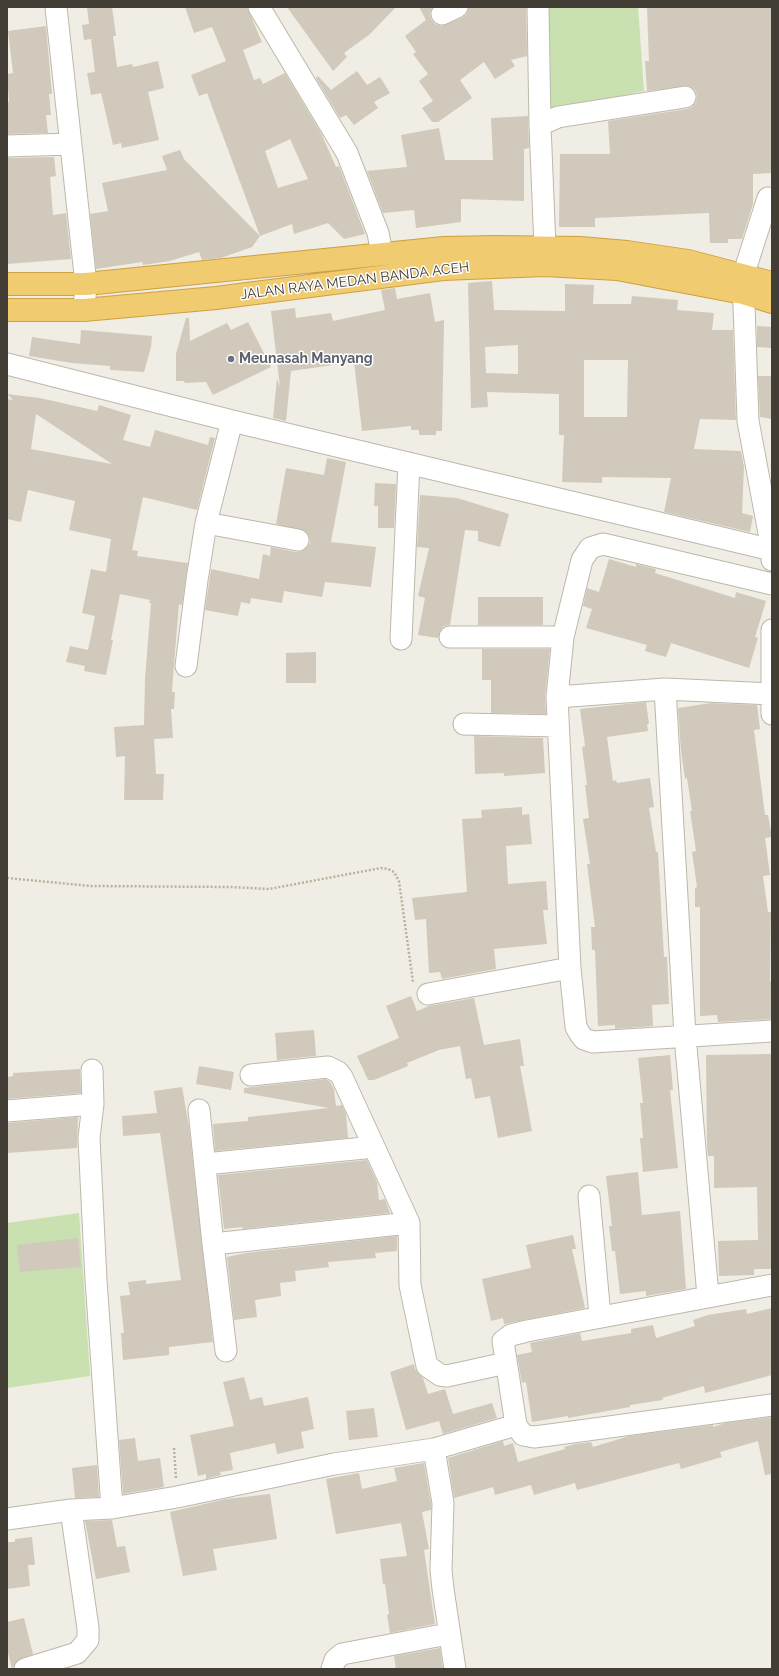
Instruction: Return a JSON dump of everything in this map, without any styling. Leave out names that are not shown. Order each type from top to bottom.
[{"type":"highway","name":"JALAN RAYA MEDAN BANDA ACEH","points":[[7,310],[84,310],[242,294],[443,258],[545,247],[627,252],[688,261],[743,285],[772,302]]},
{"type":"highway","name":"JALAN RAYA MEDAN BANDA ACEH","points":[[7,284],[86,284],[382,254],[617,269],[743,285],[772,283]]},
{"type":"highway","points":[[236,270],[242,294]]},
{"type":"street","points":[[56,7],[86,284],[84,310]]},
{"type":"street","points":[[259,7],[347,153],[378,233],[382,254]]},
{"type":"street","points":[[540,8],[549,121],[545,247]]},
{"type":"street","points":[[549,121],[685,97]]},
{"type":"street","points":[[7,146],[70,144]]},
{"type":"street","points":[[768,198],[743,285],[748,421],[772,550],[772,560]]},
{"type":"street","points":[[7,364],[232,421],[772,550]]},
{"type":"street","points":[[186,666],[206,523],[232,421]]},
{"type":"street","points":[[401,640],[409,463]]},
{"type":"street","points":[[206,523],[298,540]]},
{"type":"street","points":[[772,584],[603,544],[590,548],[582,560],[563,637],[556,697],[570,968],[576,1027],[584,1039],[593,1042],[772,1031]]},
{"type":"street","points":[[556,697],[666,689],[772,701],[772,630]]},
{"type":"street","points":[[450,637],[563,637]]},
{"type":"street","points":[[666,689],[685,1036],[708,1296]]},
{"type":"street","points":[[464,724],[558,726]]},
{"type":"street","points":[[428,994],[570,968]]},
{"type":"street","points":[[251,1075],[333,1068],[342,1077],[409,1223],[410,1285],[427,1366],[440,1375],[447,1376],[506,1363]]},
{"type":"street","points":[[92,1070],[93,1104],[89,1138],[96,1280],[112,1508]]},
{"type":"street","points":[[7,1111],[93,1104]]},
{"type":"street","points":[[199,1110],[226,1351]]},
{"type":"street","points":[[205,1164],[374,1147]]},
{"type":"street","points":[[589,1196],[600,1316]]},
{"type":"street","points":[[213,1244],[409,1223]]},
{"type":"street","points":[[772,1285],[600,1316],[511,1335],[503,1341],[516,1425],[523,1435],[534,1436],[772,1405]]},
{"type":"street","points":[[7,1519],[71,1510],[112,1508],[177,1497],[334,1464],[434,1449],[516,1425]]},
{"type":"street","points":[[434,1449],[443,1503],[441,1570],[448,1634],[455,1669]]},
{"type":"street","points":[[25,1669],[77,1653],[88,1640],[88,1628],[71,1510]]},
{"type":"street","points":[[332,1669],[335,1660],[342,1654],[448,1634]]},
{"type":"path","points":[[7,878],[91,886],[230,886],[269,889],[381,868],[388,869],[394,872],[399,881],[414,983],[421,992],[428,994]]},
{"type":"path","points":[[174,1448],[177,1497]]},
{"type":"green space","points":[[546,7],[638,7],[644,91],[546,112]]},
{"type":"green space","points":[[79,1213],[90,1376],[7,1388],[7,1223]]},
{"type":"building","points":[[87,7],[112,7],[116,36],[113,36],[117,67],[132,64],[133,67],[158,61],[164,88],[148,92],[159,140],[122,148],[121,143],[113,145],[101,93],[91,95],[87,73],[95,72],[91,39],[84,40],[82,25],[89,24]]},
{"type":"building","points":[[185,7],[247,7],[262,42],[243,50],[254,80],[260,78],[263,84],[285,73],[321,133],[336,167],[339,166],[365,234],[344,239],[328,223],[294,234],[292,224],[260,236],[207,93],[199,96],[191,75],[226,61],[212,27],[194,33]],"holes":[[[290,139],[308,179],[278,188],[265,151]]]},
{"type":"building","points":[[287,7],[396,7],[370,34],[344,53],[347,57],[333,71]]},
{"type":"building","points":[[419,7],[432,7],[430,13],[431,19],[435,24],[441,26],[462,18],[467,14],[469,7],[526,7],[527,56],[511,60],[515,66],[495,79],[484,62],[460,80],[472,98],[438,122],[432,122],[422,108],[433,101],[419,81],[428,74],[413,54],[416,52],[405,36],[426,20]]},
{"type":"building","points":[[647,7],[772,7],[772,173],[753,174],[753,204],[742,239],[728,239],[728,243],[710,243],[709,213],[595,218],[595,227],[559,227],[560,154],[610,154],[608,121],[687,109],[692,107],[696,102],[697,96],[695,90],[689,86],[647,91],[645,61],[649,61]]},
{"type":"building","points":[[46,26],[52,94],[49,94],[51,115],[46,115],[48,133],[7,134],[7,102],[9,102],[7,74],[13,73],[8,31]]},
{"type":"building","points":[[357,71],[367,85],[380,77],[390,93],[374,102],[378,108],[354,125],[346,115],[340,118],[316,78],[318,76],[331,90]]},
{"type":"building","points":[[528,116],[529,148],[524,149],[524,201],[461,199],[461,222],[416,228],[414,210],[383,213],[367,171],[407,167],[401,135],[439,128],[445,160],[493,160],[491,118]]},
{"type":"building","points":[[180,150],[184,159],[260,236],[252,247],[221,258],[202,260],[199,252],[170,261],[143,265],[142,262],[96,269],[90,214],[108,211],[102,183],[167,170],[162,156]]},
{"type":"building","points":[[54,157],[56,176],[50,177],[53,215],[66,213],[71,259],[7,264],[7,158]]},
{"type":"building","points":[[492,281],[494,310],[565,311],[565,284],[594,285],[593,304],[631,304],[632,296],[678,300],[677,310],[714,313],[712,330],[733,330],[736,420],[700,419],[694,449],[741,451],[744,467],[742,513],[753,516],[750,532],[664,512],[671,478],[602,477],[602,483],[562,482],[564,435],[559,435],[559,394],[487,392],[488,407],[471,408],[468,283]],"holes":[[[518,345],[518,374],[486,373],[485,347]],[[584,360],[628,360],[627,417],[584,417]]]},
{"type":"building","points":[[395,288],[397,299],[430,293],[435,322],[444,320],[442,431],[436,431],[436,435],[419,435],[419,430],[411,430],[411,426],[362,431],[354,362],[291,371],[286,421],[273,418],[277,379],[280,387],[271,311],[295,308],[296,318],[331,313],[333,321],[385,310],[381,290]]},
{"type":"building","name":"Meunasah Manyang","points":[[186,318],[189,318],[190,341],[227,323],[231,330],[248,322],[271,367],[213,395],[206,382],[185,383],[184,381],[176,381],[176,354]]},
{"type":"building","points":[[757,326],[772,327],[772,348],[757,347]]},
{"type":"building","points":[[81,330],[152,336],[151,347],[144,372],[110,370],[110,366],[72,363],[29,356],[32,337],[80,344]]},
{"type":"building","points":[[758,376],[772,376],[772,419],[760,417]]},
{"type":"building","points":[[7,394],[40,398],[97,411],[99,405],[131,415],[123,440],[150,447],[155,430],[208,445],[210,437],[215,438],[197,510],[143,497],[132,550],[138,551],[137,556],[188,563],[182,605],[179,604],[172,692],[175,692],[174,709],[171,709],[173,738],[154,739],[156,774],[164,774],[163,800],[124,800],[125,756],[116,757],[114,727],[144,725],[145,679],[150,600],[120,594],[106,675],[84,671],[85,666],[66,662],[70,646],[88,650],[95,616],[82,613],[91,569],[106,572],[111,539],[69,530],[75,501],[28,490],[21,522],[7,519],[7,399],[13,400]],"holes":[[[36,414],[112,464],[31,449]]]},
{"type":"building","points":[[327,458],[346,462],[331,542],[376,547],[371,587],[325,582],[322,597],[284,591],[282,603],[251,598],[250,604],[241,602],[238,616],[205,610],[211,569],[259,579],[263,554],[270,556],[271,547],[296,552],[302,551],[307,547],[310,543],[309,536],[305,531],[276,524],[286,468],[324,475]]},
{"type":"building","points":[[375,483],[396,484],[394,528],[378,528],[378,506],[374,506]]},
{"type":"building","points":[[420,495],[457,498],[509,514],[500,547],[478,541],[478,531],[465,530],[450,625],[444,626],[440,631],[438,638],[418,635],[425,598],[418,596],[429,548],[417,547]]},
{"type":"building","points":[[609,559],[636,567],[636,564],[656,569],[655,573],[735,598],[736,592],[766,601],[755,637],[758,638],[749,668],[671,643],[666,657],[645,651],[647,645],[586,628],[592,609],[583,606],[587,588],[599,592]]},
{"type":"building","points":[[478,597],[543,597],[543,625],[478,625]]},
{"type":"building","points":[[482,649],[550,649],[545,696],[546,714],[491,713],[491,680],[482,680]]},
{"type":"building","points":[[316,652],[316,683],[286,683],[286,653]]},
{"type":"building","points":[[646,702],[649,724],[647,724],[648,731],[607,737],[613,781],[616,780],[617,783],[650,778],[654,807],[649,808],[656,852],[658,852],[664,957],[667,957],[669,1004],[652,1005],[653,1026],[615,1029],[615,1025],[598,1026],[595,950],[592,950],[591,927],[595,927],[587,864],[590,864],[583,819],[589,818],[585,785],[587,785],[582,747],[585,746],[580,709]]},
{"type":"building","points":[[711,703],[757,705],[760,729],[754,730],[765,815],[768,815],[772,837],[765,838],[770,875],[763,876],[768,912],[771,912],[770,981],[772,981],[772,1019],[718,1022],[717,1015],[700,1016],[700,907],[695,907],[695,888],[697,887],[692,852],[696,851],[690,811],[692,811],[681,751],[678,708]]},
{"type":"building","points":[[474,736],[543,738],[545,773],[504,776],[504,773],[475,774]]},
{"type":"building","points":[[522,807],[522,815],[529,814],[532,844],[506,846],[508,884],[546,881],[548,910],[543,910],[547,944],[494,949],[496,969],[442,979],[440,972],[429,973],[426,919],[415,920],[412,898],[467,892],[462,819],[482,818],[481,810]]},
{"type":"building","points":[[411,996],[417,1011],[429,1006],[474,998],[484,1045],[520,1039],[524,1066],[520,1066],[532,1131],[498,1138],[490,1096],[475,1099],[471,1078],[466,1079],[460,1046],[439,1050],[407,1063],[408,1066],[374,1080],[368,1080],[357,1056],[399,1038],[386,1006]]},
{"type":"building","points":[[314,1030],[316,1056],[277,1060],[275,1033]]},
{"type":"building","points":[[772,1054],[772,1269],[754,1269],[754,1275],[719,1276],[718,1241],[758,1240],[757,1187],[714,1188],[714,1156],[708,1156],[707,1146],[706,1055]]},
{"type":"building","points":[[670,1055],[673,1090],[670,1090],[678,1168],[643,1172],[640,1138],[643,1138],[640,1103],[643,1103],[638,1058]]},
{"type":"building","points":[[199,1066],[234,1072],[231,1090],[196,1084]]},
{"type":"building","points":[[80,1069],[81,1093],[7,1099],[7,1077],[13,1076],[13,1073]]},
{"type":"building","points":[[326,1079],[330,1082],[334,1089],[336,1106],[342,1105],[346,1114],[348,1138],[215,1151],[213,1124],[248,1121],[248,1117],[329,1108],[244,1093],[244,1088]]},
{"type":"building","points":[[182,1087],[189,1127],[213,1342],[169,1347],[169,1355],[123,1360],[121,1333],[124,1333],[120,1296],[130,1295],[128,1282],[146,1280],[146,1284],[181,1280],[160,1133],[123,1136],[122,1116],[157,1113],[154,1091]]},
{"type":"building","points":[[78,1117],[77,1148],[7,1153],[7,1123]]},
{"type":"building","points":[[367,1160],[377,1182],[379,1200],[385,1199],[390,1213],[243,1229],[242,1227],[224,1229],[218,1175]]},
{"type":"building","points":[[638,1172],[642,1215],[680,1211],[686,1289],[646,1296],[646,1291],[620,1294],[615,1251],[612,1251],[609,1226],[612,1226],[606,1176]]},
{"type":"building","points":[[573,1235],[576,1249],[572,1249],[585,1308],[504,1324],[503,1318],[491,1321],[482,1279],[531,1268],[526,1245]]},
{"type":"building","points":[[397,1236],[397,1251],[375,1253],[376,1258],[328,1262],[329,1267],[295,1271],[296,1281],[280,1283],[281,1296],[255,1300],[257,1317],[234,1320],[227,1257],[246,1253]]},
{"type":"building","points":[[78,1238],[81,1267],[20,1272],[17,1245]]},
{"type":"building","points":[[772,1308],[772,1375],[705,1393],[704,1386],[662,1398],[663,1400],[630,1405],[630,1407],[568,1418],[568,1416],[532,1422],[526,1382],[522,1383],[517,1355],[532,1352],[530,1343],[580,1333],[582,1341],[631,1333],[631,1329],[653,1325],[656,1338],[695,1326],[693,1320],[708,1315],[746,1309],[747,1314]]},
{"type":"building","points":[[414,1364],[415,1369],[423,1378],[428,1394],[445,1389],[453,1414],[492,1403],[497,1418],[443,1434],[439,1421],[406,1430],[390,1372]]},
{"type":"building","points":[[244,1377],[250,1400],[262,1397],[264,1406],[308,1397],[314,1429],[301,1432],[304,1448],[277,1454],[275,1443],[230,1453],[233,1470],[220,1472],[221,1475],[206,1479],[206,1474],[198,1476],[190,1435],[234,1426],[223,1382]]},
{"type":"building","points":[[374,1408],[378,1437],[349,1440],[346,1411]]},
{"type":"building","points":[[772,1417],[772,1474],[765,1475],[758,1441],[720,1452],[722,1457],[681,1469],[679,1463],[577,1490],[575,1483],[534,1495],[531,1485],[495,1495],[493,1487],[454,1498],[448,1458],[503,1441],[504,1446],[513,1443],[518,1462],[565,1449],[564,1447],[575,1444],[591,1442],[593,1447],[629,1436],[713,1425],[713,1427],[725,1423]]},
{"type":"building","points":[[135,1438],[138,1461],[160,1458],[164,1487],[123,1494],[119,1440]]},
{"type":"building","points":[[424,1463],[431,1510],[422,1512],[429,1549],[424,1550],[435,1624],[390,1633],[385,1584],[383,1584],[380,1559],[407,1556],[401,1523],[336,1534],[326,1479],[359,1473],[362,1489],[397,1481],[394,1468]]},
{"type":"building","points":[[97,1465],[99,1497],[75,1498],[72,1468]]},
{"type":"building","points":[[270,1494],[277,1539],[213,1549],[217,1570],[183,1576],[170,1512],[226,1499]]},
{"type":"building","points":[[112,1520],[117,1547],[125,1546],[130,1572],[96,1579],[85,1521]]},
{"type":"building","points":[[32,1537],[35,1565],[28,1565],[30,1586],[7,1589],[7,1542],[15,1542],[15,1539]]},
{"type":"building","points":[[24,1618],[33,1654],[17,1661],[12,1669],[7,1649],[7,1622]]},
{"type":"building","points":[[440,1648],[443,1669],[396,1669],[394,1656]]},
{"type":"place","name":"Meunasah Manyang","points":[[231,359]]}]
